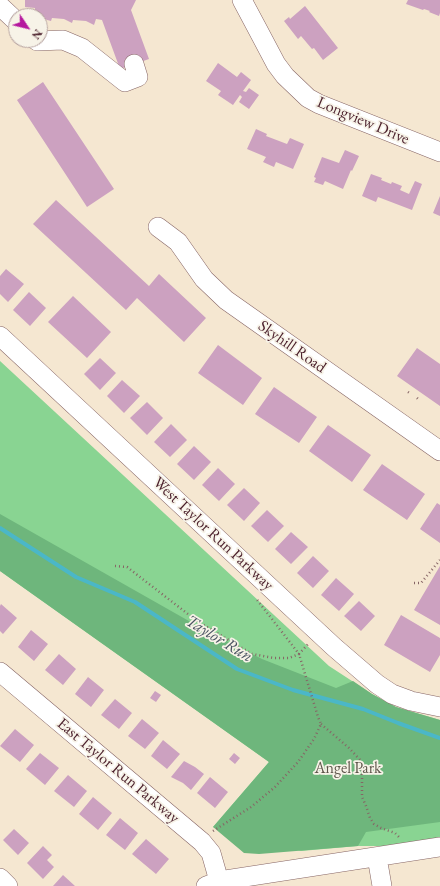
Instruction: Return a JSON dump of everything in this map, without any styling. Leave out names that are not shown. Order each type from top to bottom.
[{"type":"street","name":"Longview Drive","points":[[242,0],[276,64],[285,76],[308,98],[319,104],[440,152]]},
{"type":"street","points":[[0,6],[8,14]]},
{"type":"street","points":[[48,41],[64,40],[82,48],[124,82],[138,77],[134,64]]},
{"type":"street","name":"Skyhill Road","points":[[158,228],[178,242],[204,279],[226,300],[440,452]]},
{"type":"street","name":"West Taylor Run Parkway","points":[[0,336],[319,633],[377,684],[392,694],[411,701],[440,707]]},
{"type":"street","name":"East Taylor Run Parkway","points":[[0,672],[202,842],[211,853],[212,884],[440,847]]},
{"type":"street","points":[[377,857],[382,886]]},
{"type":"street","points":[[0,878],[8,886]]},
{"type":"path","points":[[414,583],[421,583],[440,560]]},
{"type":"path","points":[[115,566],[126,567],[197,621],[252,654],[274,658],[289,658],[299,654],[319,633]]},
{"type":"path","points":[[254,593],[258,601],[299,654],[321,724],[349,748],[362,762],[362,797],[370,818],[374,824],[395,833],[403,844]]},
{"type":"path","points":[[211,832],[251,807],[275,788],[298,762],[314,739],[321,724]]},
{"type":"green space","name":"Angel Park","points":[[0,361],[329,666],[372,694],[396,707],[440,720],[440,837],[397,846],[358,846],[301,851],[213,827],[269,762],[0,571]]},
{"type":"green space","name":"Angel Park","points":[[0,514],[203,629],[262,659],[336,688],[353,681],[372,694],[396,707],[440,720],[440,822],[366,832],[358,846],[259,854],[244,853],[213,827],[269,762],[0,571]]},
{"type":"building","points":[[25,0],[136,0],[131,10],[149,59],[120,69],[102,20],[96,19],[94,25],[86,21],[73,20],[72,23],[64,19],[52,18],[51,21],[48,20],[48,8],[25,7]]},
{"type":"building","points":[[408,0],[440,0],[439,16],[429,12],[430,11],[406,4]]},
{"type":"building","points":[[305,6],[338,48],[323,60],[314,48],[312,49],[301,36],[298,39],[284,21],[289,17],[290,19]]},
{"type":"building","points":[[218,63],[237,77],[241,72],[251,80],[243,91],[246,92],[249,88],[259,95],[249,109],[239,102],[242,97],[240,95],[233,105],[218,95],[221,91],[206,81]]},
{"type":"building","points":[[43,82],[114,189],[87,207],[17,100]]},
{"type":"building","points":[[256,129],[267,134],[266,136],[287,144],[290,138],[304,144],[293,169],[276,162],[274,167],[263,162],[266,157],[247,149]]},
{"type":"building","points":[[345,150],[359,156],[343,189],[325,181],[323,185],[314,182],[316,178],[314,177],[322,157],[339,163]]},
{"type":"building","points":[[371,174],[382,178],[381,180],[391,184],[392,182],[402,186],[400,190],[409,194],[415,181],[422,184],[412,210],[378,197],[376,202],[362,196]]},
{"type":"building","points":[[440,196],[440,216],[433,213]]},
{"type":"building","points":[[56,200],[149,286],[159,274],[206,318],[184,342],[137,298],[126,310],[33,224]]},
{"type":"building","points":[[6,269],[24,284],[8,302],[0,294],[0,276]]},
{"type":"building","points":[[29,292],[46,308],[30,326],[13,310]]},
{"type":"building","points":[[73,296],[111,332],[87,358],[48,322]]},
{"type":"building","points":[[218,345],[262,378],[243,405],[198,373]]},
{"type":"building","points":[[417,348],[440,364],[440,406],[397,376]]},
{"type":"building","points":[[100,358],[116,373],[100,390],[84,374]]},
{"type":"building","points":[[122,380],[140,396],[124,413],[107,396]]},
{"type":"building","points":[[274,387],[317,417],[299,443],[255,414]]},
{"type":"building","points":[[147,402],[163,418],[147,435],[130,418]]},
{"type":"building","points":[[171,424],[187,440],[170,457],[154,442]]},
{"type":"building","points":[[328,425],[371,455],[352,482],[309,451]]},
{"type":"building","points":[[194,446],[211,462],[194,480],[177,464]]},
{"type":"building","points":[[382,464],[425,494],[407,520],[363,490]]},
{"type":"building","points":[[218,468],[235,484],[219,501],[202,485]]},
{"type":"building","points":[[244,488],[260,503],[244,521],[227,505]]},
{"type":"building","points":[[437,503],[440,505],[440,543],[420,529]]},
{"type":"building","points":[[267,510],[284,526],[268,542],[251,526]]},
{"type":"building","points":[[291,532],[308,547],[291,564],[275,549]]},
{"type":"building","points":[[313,556],[329,571],[313,588],[297,573]]},
{"type":"building","points":[[440,566],[440,625],[414,610]]},
{"type":"building","points":[[336,578],[354,594],[339,611],[321,595]]},
{"type":"building","points":[[359,601],[375,616],[361,631],[344,616]]},
{"type":"building","points":[[1,604],[17,618],[3,634],[0,631]]},
{"type":"building","points":[[401,615],[440,638],[440,655],[430,672],[384,645]]},
{"type":"building","points":[[31,630],[48,644],[34,661],[18,647]]},
{"type":"building","points":[[59,654],[76,669],[63,685],[45,670]]},
{"type":"building","points":[[88,677],[104,690],[91,707],[75,694]]},
{"type":"building","points":[[155,691],[161,695],[156,702],[150,698]]},
{"type":"building","points":[[115,699],[132,713],[119,729],[101,715]]},
{"type":"building","points":[[142,719],[159,733],[145,749],[128,736]]},
{"type":"building","points":[[15,729],[34,745],[20,762],[0,746]]},
{"type":"building","points":[[163,740],[180,754],[167,769],[151,756]]},
{"type":"building","points":[[40,753],[59,768],[45,785],[26,769]]},
{"type":"building","points":[[234,753],[240,758],[235,764],[229,759]]},
{"type":"building","points":[[184,761],[204,774],[191,790],[183,783],[171,777]]},
{"type":"building","points":[[68,775],[87,791],[74,807],[54,791]]},
{"type":"building","points":[[210,777],[228,792],[215,808],[197,793]]},
{"type":"building","points":[[93,797],[112,813],[98,830],[79,814]]},
{"type":"building","points":[[120,818],[138,833],[125,850],[106,835]]},
{"type":"building","points":[[14,829],[29,843],[18,855],[3,840]]},
{"type":"building","points":[[146,839],[169,859],[156,874],[132,854]]},
{"type":"building","points":[[43,846],[52,855],[47,860],[54,867],[43,879],[27,863]]},
{"type":"building","points":[[63,875],[75,886],[53,886]]},
{"type":"waterway","name":"Taylor Run","points":[[0,528],[76,577],[135,602],[237,669],[293,690],[363,709],[440,738]]}]
